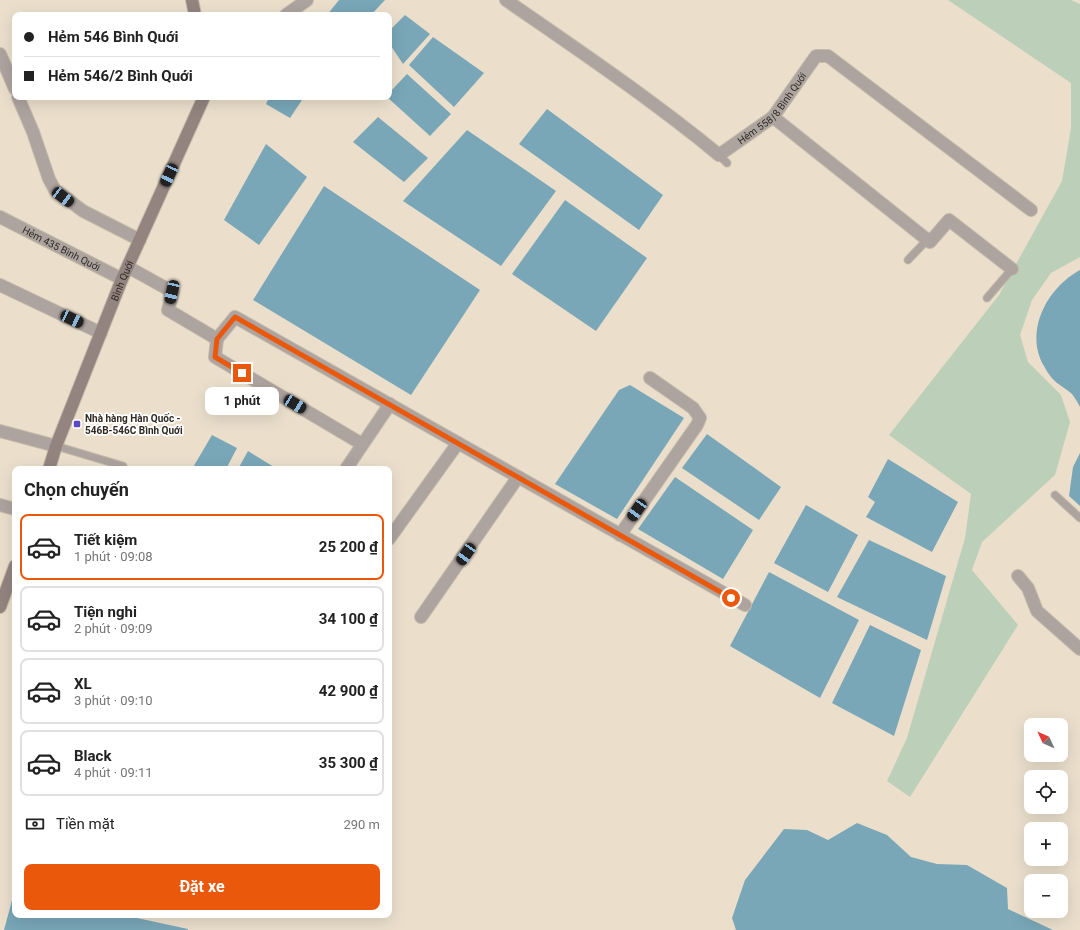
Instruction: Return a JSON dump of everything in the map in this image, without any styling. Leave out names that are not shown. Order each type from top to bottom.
[{"type":"main road","points":[[192,0],[194,12]]},
{"type":"main road","name":"Bình Quới","points":[[50,466],[59,447],[122,279],[203,100]]},
{"type":"main road","points":[[0,607],[12,586]]},
{"type":"street","points":[[290,12],[307,0]]},
{"type":"street","name":"Hẻm 558/8 Bình Quới","points":[[506,0],[685,127],[723,159],[774,117],[816,56],[828,56],[1030,210]]},
{"type":"street","points":[[0,54],[12,82]]},
{"type":"street","points":[[19,100],[34,132],[49,179],[55,190],[83,211],[140,240]]},
{"type":"street","points":[[774,117],[930,242],[949,220],[1012,269]]},
{"type":"street","name":"Hẻm 435 Bình Quới","points":[[0,217],[122,279]]},
{"type":"street","points":[[128,267],[172,292],[168,310],[217,339]]},
{"type":"street","points":[[0,285],[101,333]]},
{"type":"street","points":[[362,444],[215,357],[217,339],[235,317],[744,605]]},
{"type":"street","points":[[620,535],[697,425],[700,418],[693,408],[650,378]]},
{"type":"street","points":[[348,466],[390,404]]},
{"type":"street","points":[[0,431],[59,447]]},
{"type":"street","points":[[392,536],[458,443]]},
{"type":"street","points":[[422,617],[518,477]]},
{"type":"street","points":[[0,505],[12,507]]},
{"type":"street","points":[[1018,576],[1028,588],[1037,611],[1080,650]]},
{"type":"lane","points":[[908,260],[927,240]]},
{"type":"lane","points":[[987,298],[1012,269]]},
{"type":"lane","points":[[59,447],[123,466]]},
{"type":"lane","points":[[1056,495],[1080,518]]},
{"type":"green space","points":[[948,0],[1071,0],[1080,4],[1080,257],[1051,273],[1032,300],[1020,335],[1028,362],[1061,395],[1070,422],[1055,475],[982,542],[972,570],[1018,625],[910,797],[887,781],[907,738],[965,538],[971,494],[889,435],[999,295],[1062,181],[1071,128],[1071,83]]},
{"type":"water","points":[[339,0],[385,0],[374,12],[329,12]]},
{"type":"water","points":[[405,15],[430,34],[403,64],[392,48],[392,28]]},
{"type":"water","points":[[433,37],[484,73],[454,107],[409,65]]},
{"type":"water","points":[[407,74],[451,114],[430,136],[390,100],[392,100],[392,90]]},
{"type":"water","points":[[268,100],[302,100],[290,118],[266,104]]},
{"type":"water","points":[[547,109],[663,195],[639,230],[519,144]]},
{"type":"water","points":[[378,117],[428,158],[404,182],[353,142]]},
{"type":"water","points":[[467,130],[556,191],[501,266],[403,201]]},
{"type":"water","points":[[266,144],[307,177],[259,245],[224,220]]},
{"type":"water","points":[[324,186],[480,290],[411,395],[253,300]]},
{"type":"water","points":[[565,200],[647,258],[596,331],[512,274]]},
{"type":"water","points":[[1080,270],[1080,407],[1072,394],[1055,381],[1047,371],[1038,353],[1037,339],[1038,325],[1042,312],[1049,299],[1068,278]]},
{"type":"water","points":[[630,385],[684,418],[617,519],[555,484],[619,390]]},
{"type":"water","points":[[707,434],[781,487],[759,520],[682,468]]},
{"type":"water","points":[[212,435],[237,448],[228,466],[194,466]]},
{"type":"water","points":[[248,451],[272,466],[240,466]]},
{"type":"water","points":[[1080,453],[1080,506],[1069,496],[1073,467]]},
{"type":"water","points":[[888,459],[958,502],[932,552],[866,517],[875,502],[868,497]]},
{"type":"water","points":[[675,477],[753,530],[723,579],[638,529]]},
{"type":"water","points":[[806,505],[858,535],[828,592],[774,563]]},
{"type":"water","points":[[869,540],[946,576],[927,640],[837,597]]},
{"type":"water","points":[[769,572],[859,620],[820,698],[730,646]]},
{"type":"water","points":[[870,625],[921,650],[894,736],[832,703]]},
{"type":"water","points":[[857,823],[887,835],[911,857],[937,864],[967,865],[1007,888],[1008,909],[1024,916],[1024,918],[1027,918],[1053,930],[736,930],[732,918],[745,880],[784,829],[807,830],[828,840]]},
{"type":"water","points":[[12,900],[12,918],[137,918],[188,929],[188,930],[4,930]]},
{"type":"place","name":"Nhà hàng Hàn Quốc - 546B-546C Bình Quới","points":[[77,424]]},
{"type":"route","points":[[242,373],[215,357],[217,339],[235,317],[731,598]]}]
